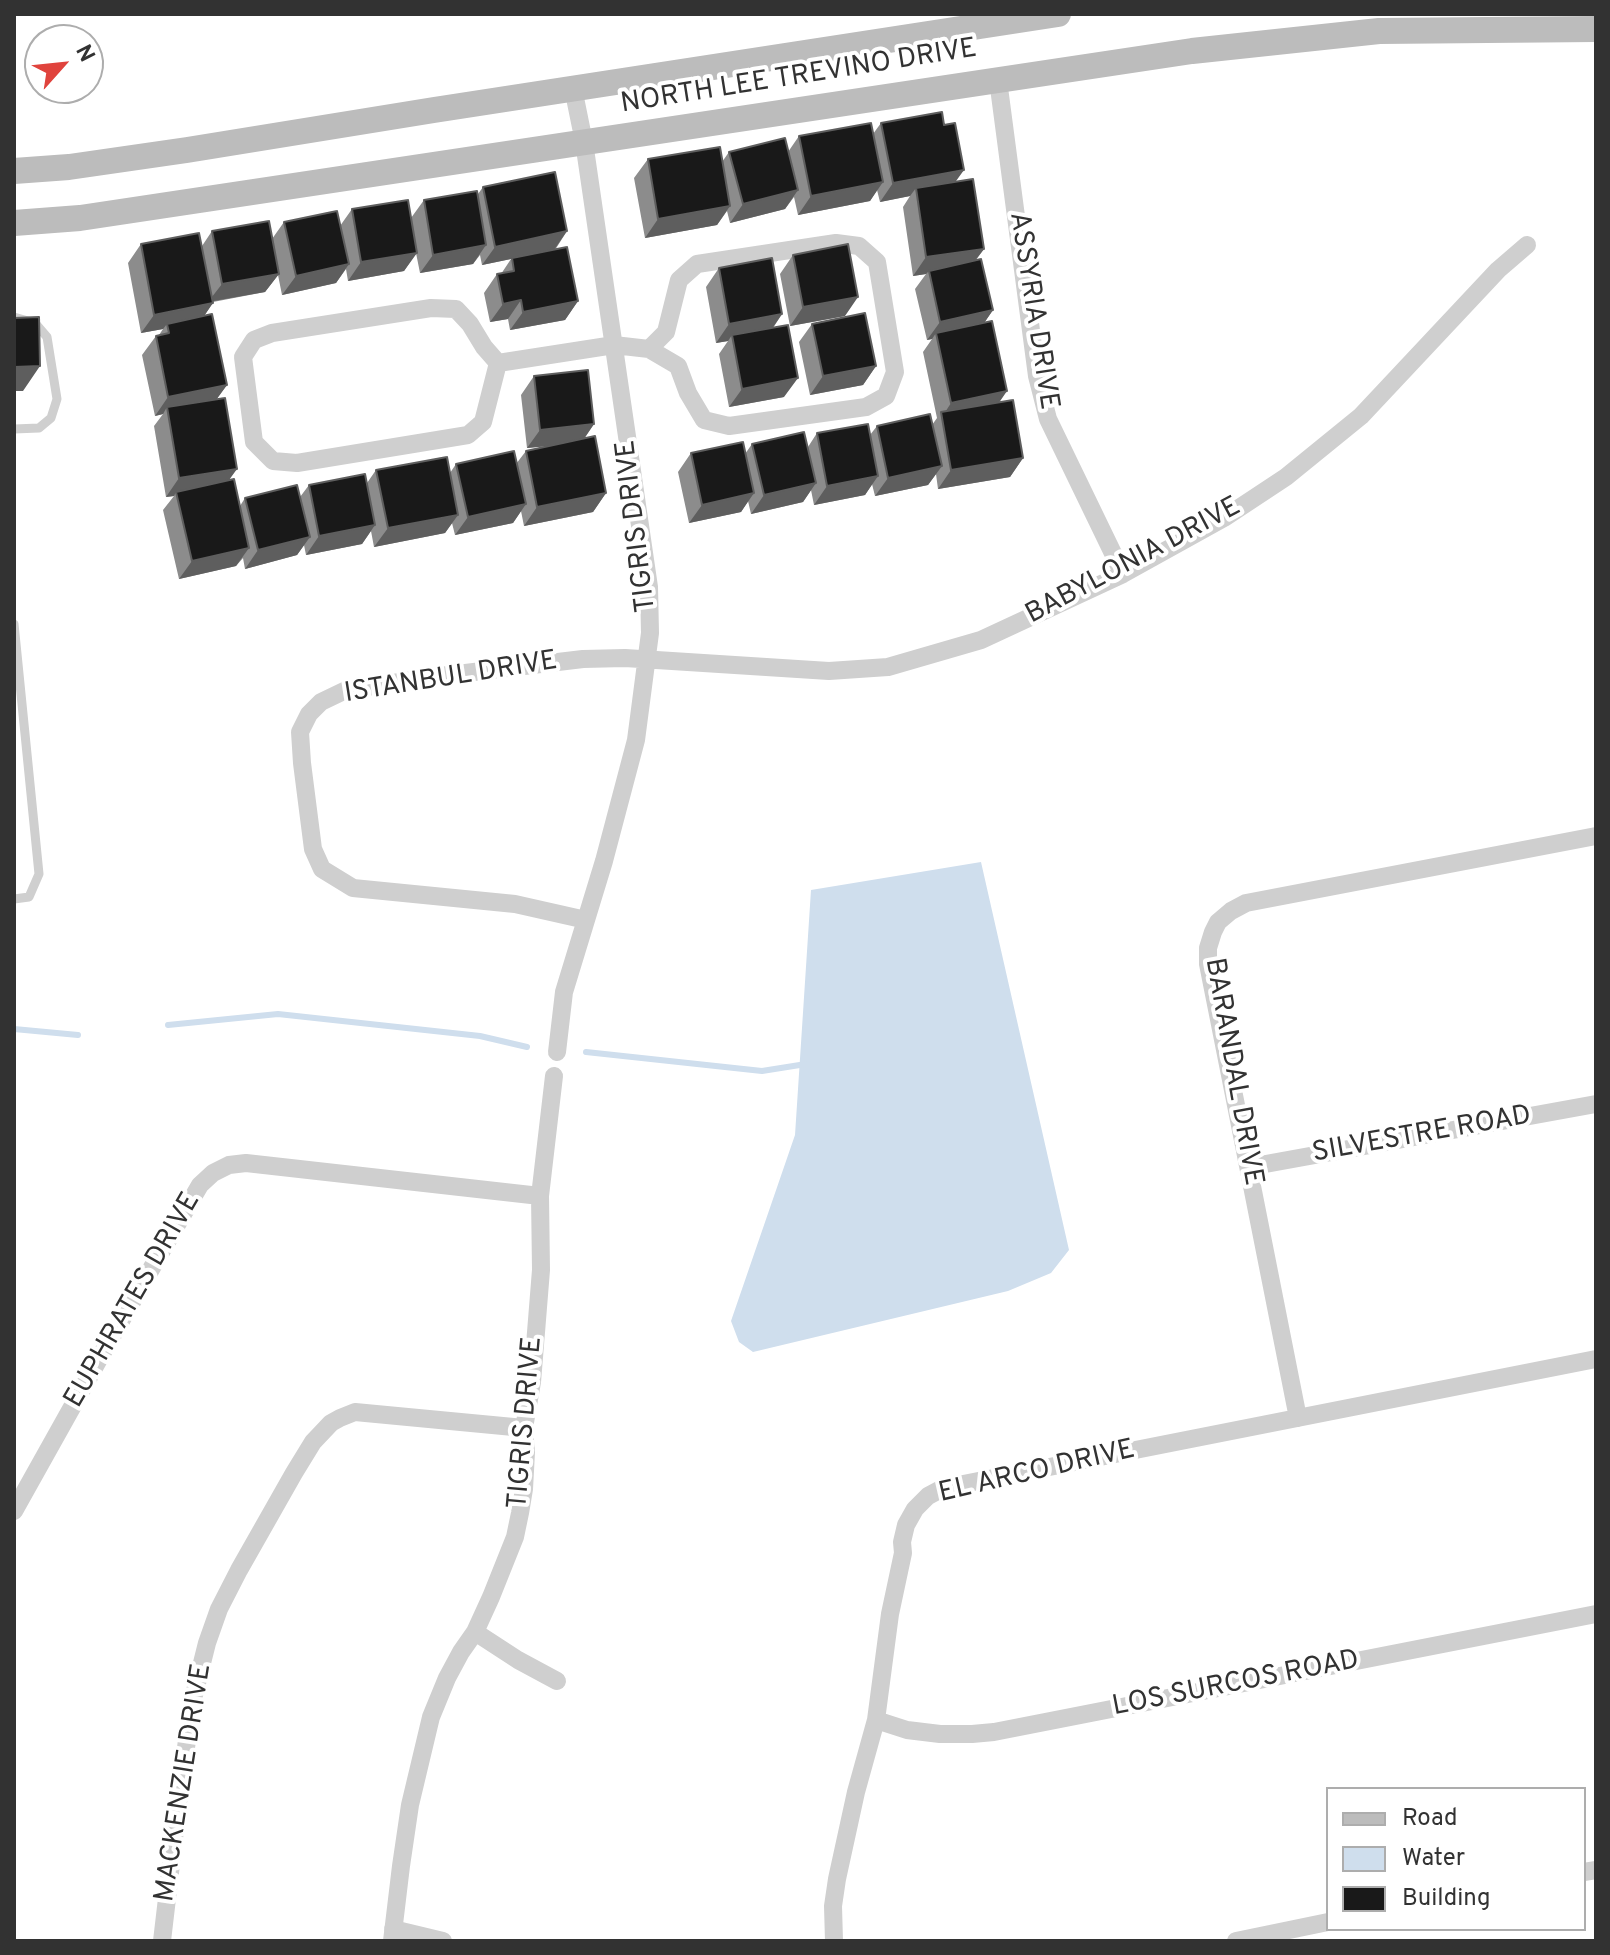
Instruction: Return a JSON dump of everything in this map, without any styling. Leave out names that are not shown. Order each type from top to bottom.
[{"type":"main road","name":"NORTH LEE TREVINO DRIVE","points":[[14,171],[69,167],[187,150],[1058,14]]},
{"type":"main road","name":"NORTH LEE TREVINO DRIVE","points":[[14,223],[80,218],[1192,51],[1379,31],[1596,29]]},
{"type":"street","name":"ASSYRIA DRIVE","points":[[998,80],[1037,376],[1048,419],[1123,574]]},
{"type":"street","name":"TIGRIS DRIVE","points":[[557,1052],[564,992],[636,740],[650,633],[649,587],[584,142],[573,88]]},
{"type":"street","points":[[498,363],[614,345],[649,349],[678,366],[688,393],[704,420],[729,426],[866,407],[886,396],[895,372],[877,262],[859,246],[836,243],[697,264],[679,280],[666,332],[649,349]]},
{"type":"street","name":"BABYLONIA DRIVE","points":[[647,659],[829,671],[888,667],[981,640],[1064,603],[1224,518],[1286,477],[1361,416],[1498,270],[1527,245]]},
{"type":"street","points":[[431,308],[456,309],[498,363],[483,422],[468,435],[297,463],[273,461],[254,442],[243,357],[254,340],[272,333],[431,308]]},
{"type":"street","name":"ISTANBUL DRIVE","points":[[586,920],[515,904],[353,888],[322,869],[313,849],[300,732],[309,714],[321,702],[346,690],[583,659],[647,659]]},
{"type":"street","name":"BARANDAL DRIVE","points":[[1298,1418],[1208,964],[1208,948],[1218,922],[1246,903],[1596,836]]},
{"type":"street","name":"TIGRIS DRIVE","points":[[392,1935],[410,1805],[431,1717],[447,1678],[475,1632],[491,1597],[515,1537],[520,1513],[524,1489],[524,1428],[532,1382],[541,1270],[540,1196],[554,1076]]},
{"type":"street","name":"SILVESTRE ROAD","points":[[1249,1167],[1596,1104]]},
{"type":"street","name":"EUPHRATES DRIVE","points":[[14,1511],[200,1185],[213,1173],[229,1165],[246,1163],[540,1196]]},
{"type":"street","name":"EL ARCO DRIVE","points":[[834,1941],[833,1906],[837,1879],[876,1720],[890,1614],[903,1553],[902,1542],[906,1525],[915,1509],[928,1496],[943,1488],[1596,1359]]},
{"type":"street","name":"MACKENZIE DRIVE","points":[[162,1941],[191,1713],[207,1643],[219,1609],[239,1570],[313,1442],[331,1423],[355,1412],[524,1428]]},
{"type":"street","name":"LOS SURCOS ROAD","points":[[876,1720],[907,1730],[940,1734],[994,1732],[1596,1614]]},
{"type":"street","points":[[475,1632],[557,1681]]},
{"type":"street","points":[[1236,1941],[1326,1922]]},
{"type":"street","points":[[392,1935],[443,1941]]},
{"type":"lane","points":[[14,317],[35,323],[47,337],[57,399],[51,418],[39,428],[14,429]]},
{"type":"lane","points":[[14,624],[39,874],[29,897],[14,899]]},
{"type":"water","points":[[981,862],[1069,1250],[1051,1273],[1008,1291],[753,1352],[739,1342],[731,1321],[795,1135],[811,890]]},
{"type":"building","points":[[942,112],[944,125],[955,123],[964,170],[893,183],[881,123]]},
{"type":"building","points":[[871,123],[883,182],[811,196],[799,136]]},
{"type":"building","points":[[785,138],[798,190],[743,204],[729,152]]},
{"type":"building","points":[[720,147],[730,206],[658,219],[648,159]]},
{"type":"building","points":[[555,172],[567,231],[495,247],[483,187]]},
{"type":"building","points":[[973,179],[984,249],[926,257],[916,188]]},
{"type":"building","points":[[477,191],[486,245],[433,255],[424,200]]},
{"type":"building","points":[[408,200],[417,253],[361,262],[352,209]]},
{"type":"building","points":[[337,211],[349,264],[296,276],[284,222]]},
{"type":"building","points":[[269,221],[279,274],[222,284],[212,231]]},
{"type":"building","points":[[199,233],[213,303],[154,315],[141,244]]},
{"type":"building","points":[[848,244],[858,297],[803,307],[793,255]]},
{"type":"building","points":[[567,247],[578,301],[523,312],[521,300],[503,304],[497,274],[514,271],[512,258]]},
{"type":"building","points":[[772,258],[782,314],[729,324],[719,268]]},
{"type":"building","points":[[981,259],[993,310],[940,322],[929,271]]},
{"type":"building","points":[[865,313],[876,366],[823,376],[812,324]]},
{"type":"building","points":[[212,314],[227,385],[168,397],[156,336],[169,333],[167,324]]},
{"type":"building","points":[[39,317],[40,366],[14,367],[14,318]]},
{"type":"building","points":[[992,321],[1007,391],[951,403],[936,333]]},
{"type":"building","points":[[788,325],[798,378],[742,389],[732,335]]},
{"type":"building","points":[[588,370],[594,424],[540,430],[534,376]]},
{"type":"building","points":[[225,398],[237,469],[179,478],[167,407]]},
{"type":"building","points":[[1013,400],[1023,458],[951,470],[941,412]]},
{"type":"building","points":[[930,414],[942,466],[888,478],[877,426]]},
{"type":"building","points":[[868,424],[878,476],[827,486],[817,433]]},
{"type":"building","points":[[804,432],[816,483],[764,495],[752,444]]},
{"type":"building","points":[[595,436],[606,493],[537,507],[526,451]]},
{"type":"building","points":[[743,442],[754,493],[702,505],[691,453]]},
{"type":"building","points":[[514,451],[526,504],[468,517],[456,464]]},
{"type":"building","points":[[447,457],[458,515],[388,528],[376,470]]},
{"type":"building","points":[[365,474],[375,525],[319,536],[309,485]]},
{"type":"building","points":[[234,479],[249,548],[192,561],[176,492]]},
{"type":"building","points":[[297,485],[310,537],[258,550],[245,498]]},
{"type":"waterway","points":[[168,1025],[278,1014],[480,1036],[527,1047]]},
{"type":"waterway","points":[[14,1029],[78,1035]]},
{"type":"waterway","points":[[586,1052],[762,1071],[806,1064]]}]
